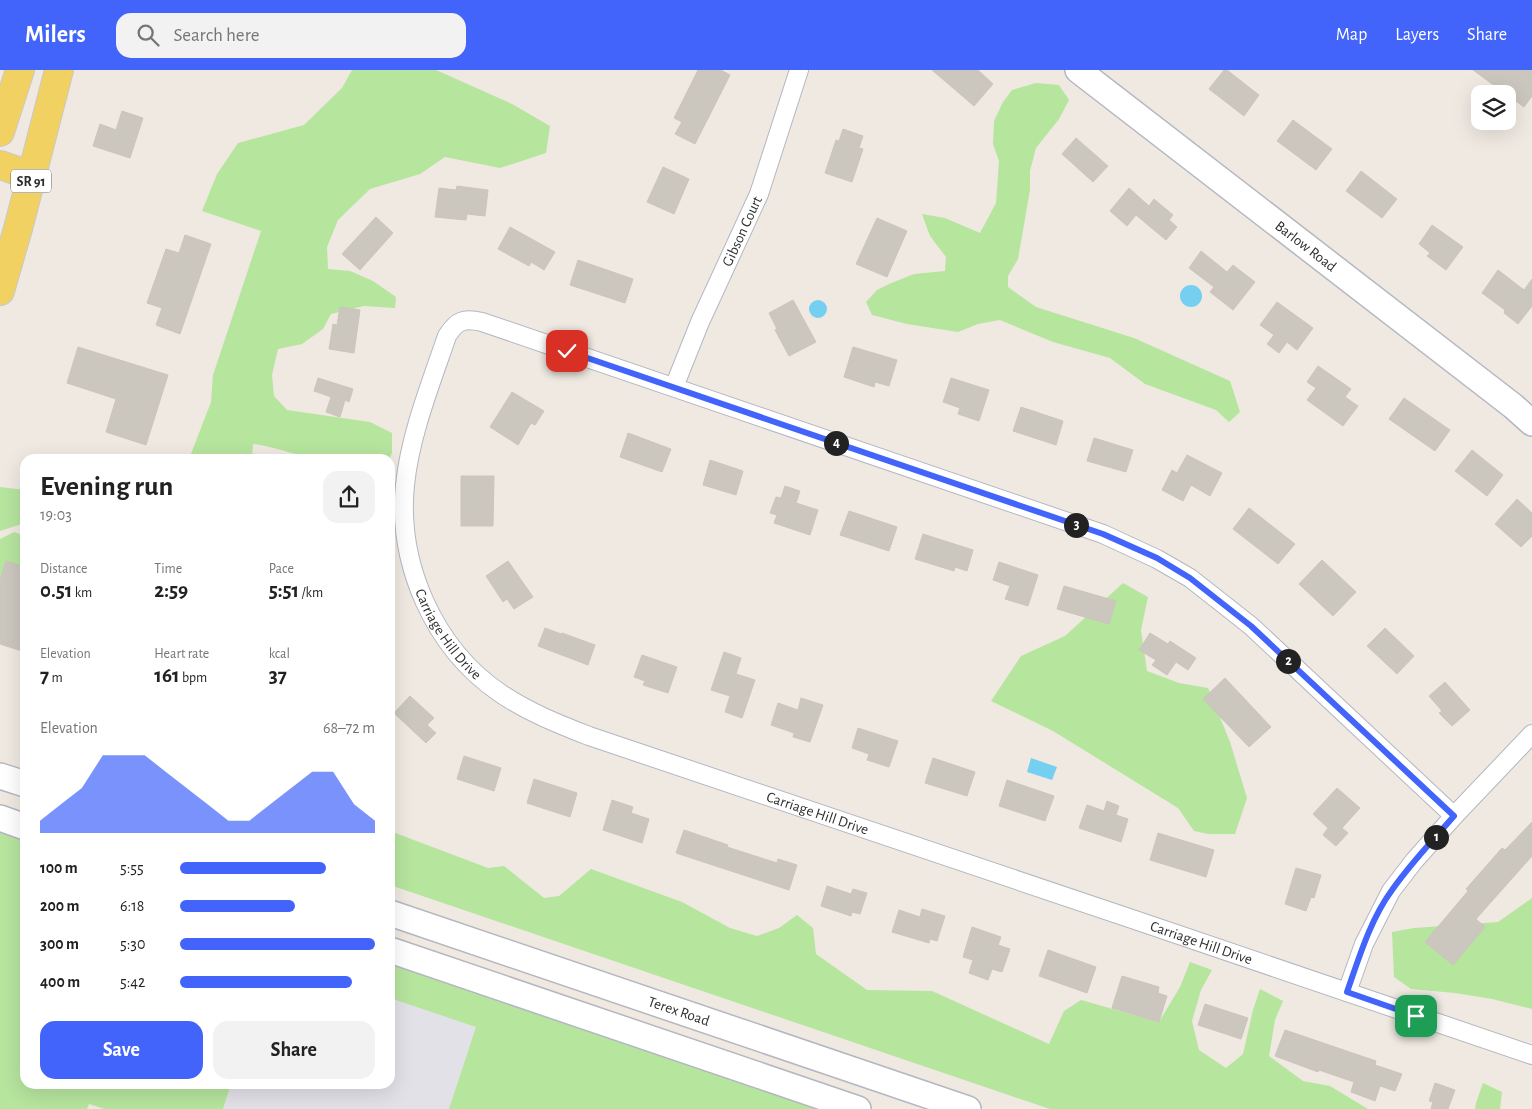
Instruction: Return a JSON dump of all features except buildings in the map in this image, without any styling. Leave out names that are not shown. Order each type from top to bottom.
[{"type":"main road","points":[[0,132],[20,70]]},
{"type":"main road","name":"SR 91","points":[[0,291],[59,70]]},
{"type":"main road","points":[[0,165],[32,176]]},
{"type":"street","name":"Gibson Court","points":[[674,387],[700,322],[759,194],[799,70]]},
{"type":"street","name":"Barlow Road","points":[[1078,70],[1513,406],[1532,423]]},
{"type":"street","name":"Carriage Hill Drive","points":[[674,387],[482,322],[473,320],[458,322],[447,336],[416,429],[405,483],[403,505],[405,534],[413,572],[424,602],[439,631],[473,670],[499,693],[547,719],[589,736],[1138,920],[1532,1055]]},
{"type":"street","points":[[674,387],[1103,534],[1157,558],[1190,578],[1251,626],[1454,816]]},
{"type":"street","points":[[1347,992],[1364,944],[1391,891],[1414,861],[1454,816],[1532,734]]},
{"type":"street","points":[[0,776],[20,782]]},
{"type":"street","points":[[0,818],[20,825]]},
{"type":"street","name":"Terex Road","points":[[395,915],[936,1104],[968,1109]]},
{"type":"street","points":[[395,952],[858,1109]]},
{"type":"shaded area","points":[[395,982],[764,1109],[223,1109],[229,1089],[395,1089]]},
{"type":"green space","points":[[352,70],[436,70],[512,104],[550,126],[546,153],[500,168],[445,157],[420,174],[370,189],[338,220],[327,247],[328,269],[350,271],[373,281],[396,297],[395,308],[364,306],[331,314],[323,329],[302,344],[278,349],[272,375],[274,396],[287,410],[370,422],[392,433],[392,454],[296,454],[253,444],[252,454],[191,454],[211,402],[213,375],[261,231],[202,211],[217,174],[238,143],[304,125],[342,88]]},
{"type":"green space","points":[[1036,83],[1059,85],[1069,100],[1059,119],[1036,148],[1030,171],[1030,190],[1018,259],[1008,276],[1008,287],[1036,307],[1134,338],[1230,381],[1240,412],[1229,422],[1216,410],[1145,384],[1110,358],[1053,342],[1000,320],[978,324],[958,332],[907,324],[872,315],[866,302],[877,290],[914,274],[945,271],[946,257],[930,236],[922,214],[945,218],[980,233],[996,203],[999,161],[993,144],[994,121],[1003,102],[1012,90]]},
{"type":"green space","points":[[0,487],[20,489],[20,525],[0,531]]},
{"type":"green space","points":[[14,532],[20,534],[20,565],[6,561],[0,580],[0,539]]},
{"type":"green space","points":[[1123,583],[1148,597],[1141,630],[1147,671],[1179,683],[1208,688],[1230,742],[1247,798],[1235,834],[1208,834],[1194,831],[1178,808],[1053,731],[991,701],[1021,656],[1065,636]]},
{"type":"green space","points":[[0,826],[20,832],[20,1089],[229,1089],[223,1109],[104,1109],[89,1104],[87,1109],[0,1109]]},
{"type":"green space","points":[[395,833],[488,868],[504,866],[544,898],[559,896],[591,869],[682,902],[730,928],[757,936],[779,928],[797,915],[813,928],[816,954],[867,990],[932,991],[1049,1044],[1064,1011],[1081,1000],[1159,1022],[1180,987],[1190,962],[1212,970],[1201,990],[1192,1021],[1199,1050],[1226,1068],[1243,1054],[1260,989],[1283,1001],[1275,1020],[1269,1056],[1303,1081],[1330,1086],[1368,1109],[1050,1109],[395,887]]},
{"type":"green space","points":[[1532,898],[1532,1009],[1492,999],[1411,989],[1394,977],[1392,932],[1414,928],[1498,922]]},
{"type":"green space","points":[[395,961],[836,1109],[449,1109],[476,1027],[395,1000]]},
{"type":"green space","points":[[1483,1083],[1502,1092],[1500,1109],[1475,1109]]},
{"type":"water","points":[[1187,285],[1195,285],[1202,292],[1202,300],[1195,307],[1187,307],[1180,300],[1180,292]]},
{"type":"water","points":[[814,300],[822,300],[827,305],[825,316],[814,318],[809,313],[809,305]]},
{"type":"water","points":[[1031,758],[1057,767],[1052,780],[1027,772]]},
{"type":"route","points":[[567,351],[1103,534],[1157,558],[1190,578],[1251,626],[1454,816],[1414,861],[1391,891],[1364,944],[1347,992],[1416,1016]]}]
